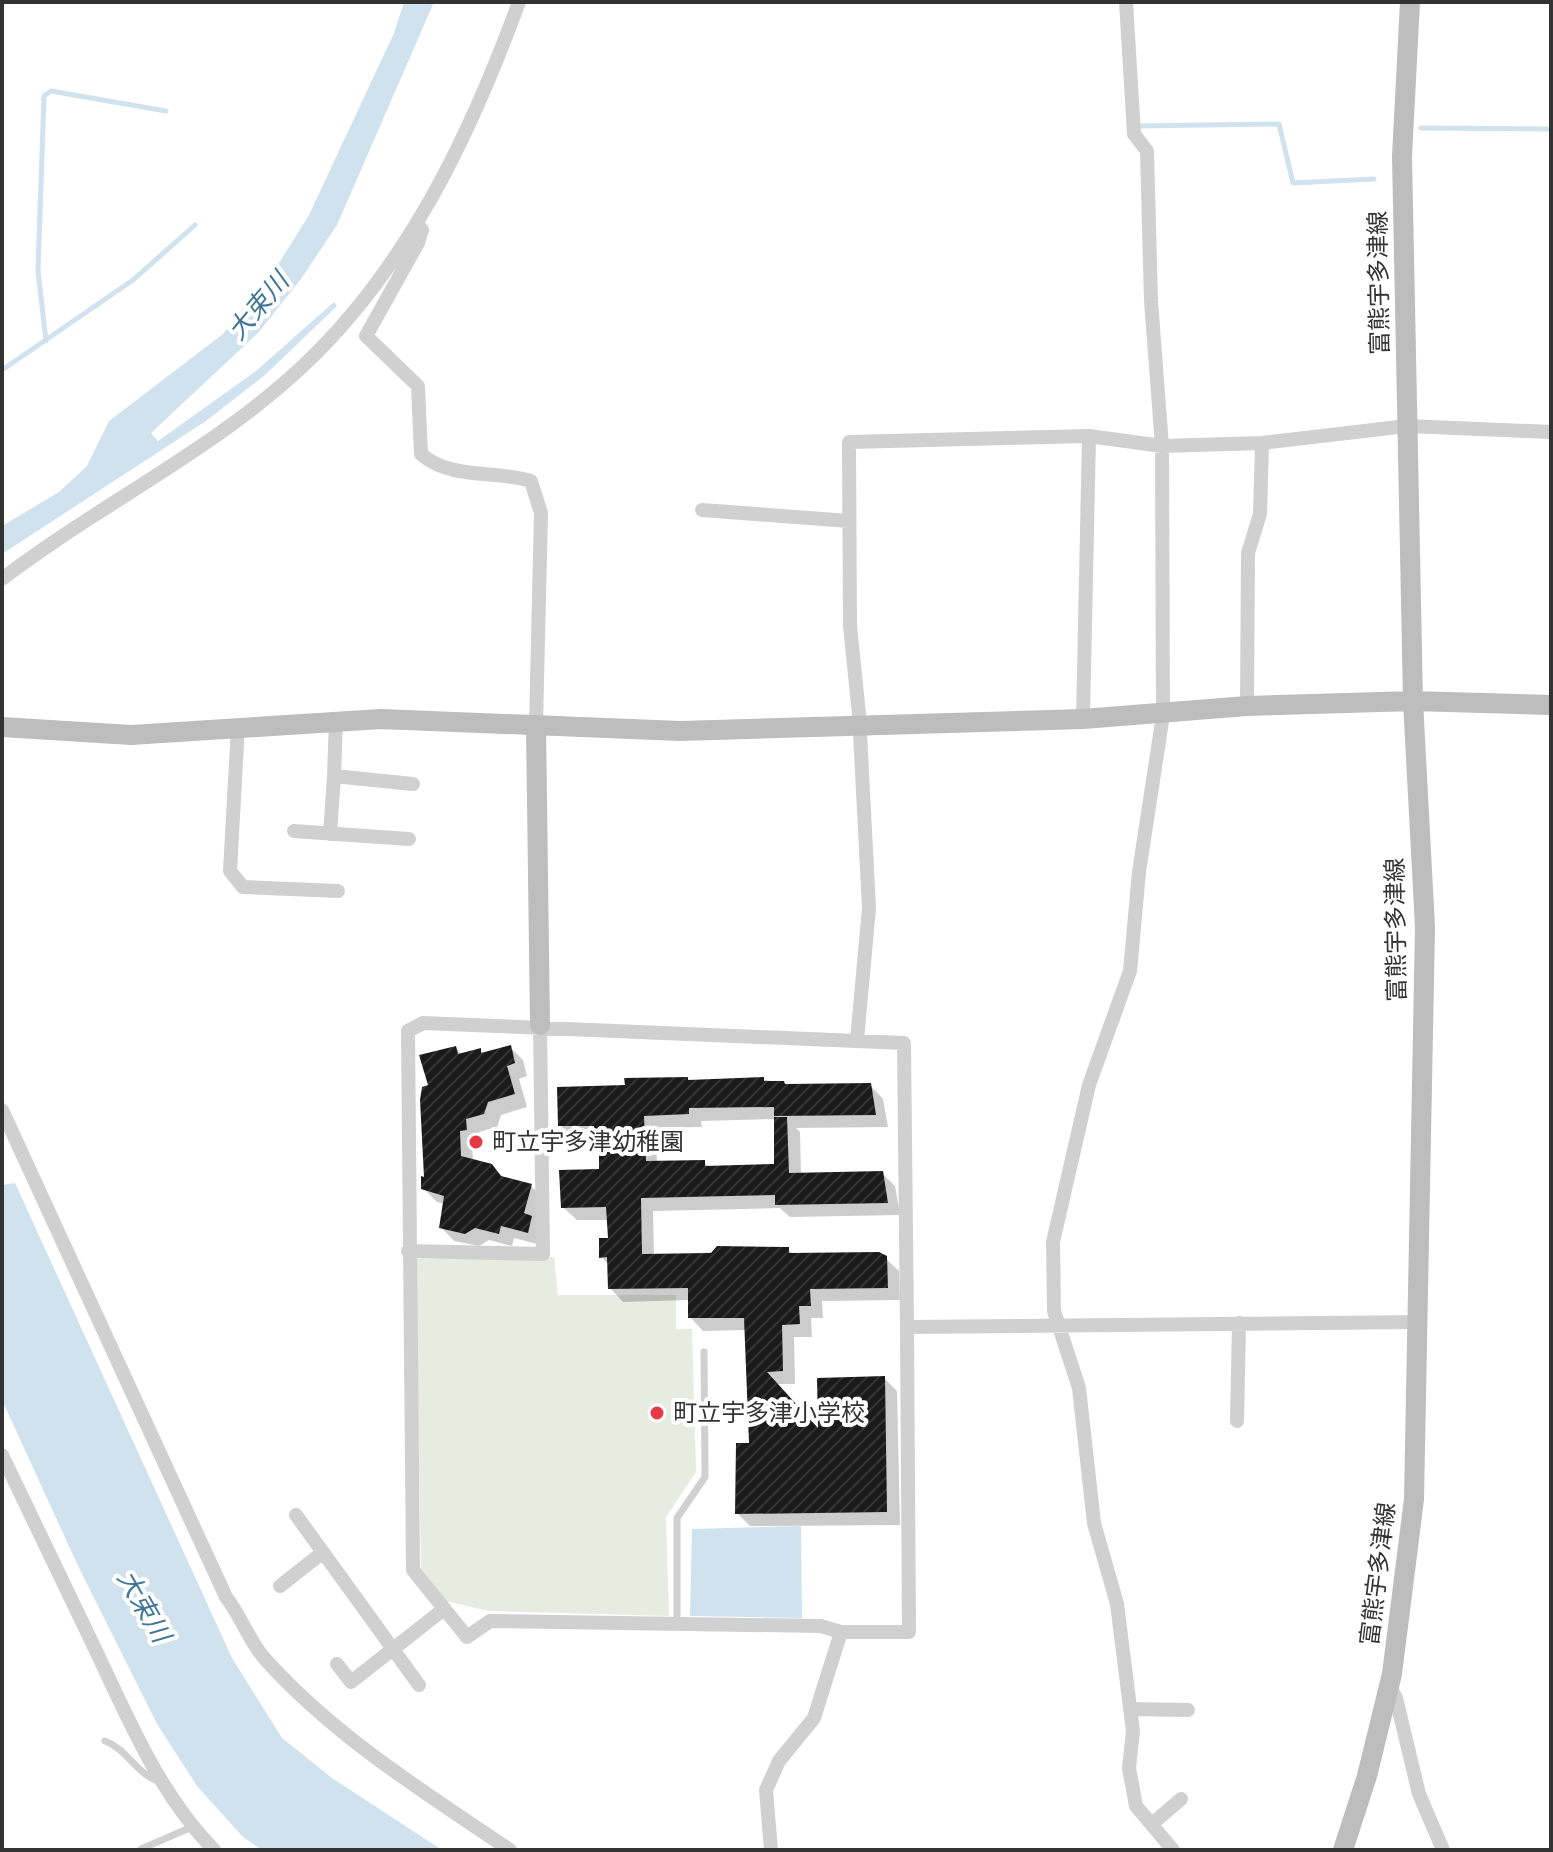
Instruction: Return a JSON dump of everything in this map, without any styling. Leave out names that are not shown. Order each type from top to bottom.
[{"type":"street","points":[[2,579],[169,468],[293,374],[347,320],[417,223],[472,116],[519,2]]},
{"type":"street","points":[[1126,2],[1134,134],[1147,151],[1151,301],[1162,446],[1163,715],[1142,847],[1130,971],[1089,1085],[1053,1242],[1057,1324],[1079,1388],[1094,1523],[1117,1604],[1133,1731],[1129,1768],[1136,1806],[1173,1850]]},
{"type":"street","name":"富熊宇多津線","points":[[1343,1850],[1367,1776],[1389,1685],[1403,1603],[1414,1499],[1420,1322],[1425,927],[1413,701],[1402,156],[1410,2]]},
{"type":"street","points":[[408,1251],[543,1254],[536,725],[541,513],[537,491],[531,481],[469,473],[428,461],[421,454],[418,386],[366,336],[418,243],[422,230],[417,223]]},
{"type":"street","points":[[857,1040],[869,908],[860,728],[850,626],[849,442],[1089,436],[1162,446],[1262,443],[1407,426],[1551,432]]},
{"type":"street","points":[[1083,719],[1089,436]]},
{"type":"street","points":[[1247,706],[1248,553],[1260,514],[1262,443]]},
{"type":"street","points":[[702,510],[849,521]]},
{"type":"street","points":[[2,727],[131,735],[336,720],[680,731],[1083,719],[1247,706],[1413,701],[1551,705]]},
{"type":"street","points":[[330,834],[336,720]]},
{"type":"street","points":[[238,726],[230,871],[243,887],[338,891]]},
{"type":"street","points":[[334,776],[413,784]]},
{"type":"street","points":[[294,831],[409,839]]},
{"type":"street","points":[[423,1023],[540,1025],[904,1043],[909,1632],[841,1632],[821,1626],[490,1621],[467,1637],[413,1570],[408,1031],[423,1023]]},
{"type":"street","points":[[2,1110],[226,1597],[262,1655],[297,1693],[388,1767],[510,1850]]},
{"type":"street","points":[[907,1327],[1420,1322]]},
{"type":"street","points":[[1237,1421],[1239,1323]]},
{"type":"street","points":[[2,1455],[120,1703],[163,1782],[192,1827],[214,1850]]},
{"type":"street","points":[[296,1515],[419,1685]]},
{"type":"street","points":[[280,1586],[322,1553]]},
{"type":"street","points":[[337,1664],[351,1682],[444,1609]]},
{"type":"street","points":[[771,1850],[766,1790],[779,1761],[814,1718],[841,1632]]},
{"type":"street","points":[[1389,1685],[1396,1698],[1419,1794],[1443,1850]]},
{"type":"street","points":[[1130,1709],[1188,1710]]},
{"type":"street","points":[[1152,1824],[1181,1799]]},
{"type":"lane","points":[[677,1623],[677,1518],[705,1477],[704,1352]]},
{"type":"lane","points":[[105,1741],[117,1745],[153,1781],[163,1782]]},
{"type":"lane","points":[[141,1849],[192,1827]]},
{"type":"shaded area","points":[[554,1257],[558,1295],[676,1295],[676,1329],[692,1329],[696,1472],[666,1517],[669,1616],[488,1611],[446,1601],[421,1568],[415,1259]]},
{"type":"water","name":"大束川","points":[[404,2],[434,2],[337,225],[301,279],[258,333],[151,433],[158,441],[256,371],[334,302],[337,306],[265,375],[206,421],[2,554],[2,526],[59,492],[87,466],[109,421],[223,334],[264,287],[309,215],[394,33]]},
{"type":"water","name":"大束川","points":[[15,1183],[232,1658],[282,1738],[332,1778],[442,1850],[262,1850],[243,1837],[197,1786],[157,1724],[79,1568],[2,1400],[2,1185]]},
{"type":"water","points":[[801,1526],[802,1618],[690,1616],[692,1529]]},
{"type":"building","points":[[511,1045],[515,1063],[507,1066],[515,1094],[488,1102],[484,1114],[466,1119],[467,1130],[460,1131],[461,1156],[492,1164],[501,1176],[532,1184],[524,1213],[532,1216],[528,1233],[501,1226],[499,1234],[475,1228],[465,1234],[439,1228],[444,1196],[421,1189],[421,1176],[424,1177],[420,1100],[422,1087],[428,1085],[419,1055],[456,1046],[458,1054],[481,1048],[481,1053]]},
{"type":"building","points":[[688,1077],[688,1080],[764,1077],[764,1081],[784,1081],[785,1084],[871,1083],[876,1115],[774,1116],[774,1107],[689,1108],[689,1114],[644,1116],[646,1161],[705,1160],[705,1166],[774,1164],[774,1117],[787,1117],[789,1173],[883,1171],[888,1203],[775,1205],[775,1195],[641,1198],[642,1254],[711,1253],[717,1246],[789,1247],[789,1253],[879,1252],[887,1256],[888,1288],[810,1289],[811,1306],[799,1306],[800,1324],[782,1325],[783,1371],[767,1372],[818,1428],[817,1378],[885,1376],[887,1512],[735,1514],[736,1443],[749,1443],[744,1318],[688,1318],[688,1288],[608,1289],[607,1257],[599,1258],[599,1238],[608,1238],[606,1207],[561,1208],[559,1170],[599,1169],[599,1134],[594,1134],[594,1126],[558,1126],[557,1087],[625,1085],[624,1078]]},
{"type":"waterway","points":[[46,341],[38,271],[44,96],[51,91],[166,111]]},
{"type":"waterway","points":[[1137,123],[1138,126],[1279,124],[1293,183],[1374,179]]},
{"type":"waterway","points":[[1421,128],[1551,129]]},
{"type":"waterway","points":[[2,370],[133,280],[195,225]]},
{"type":"place","name":"町立宇多津幼稚園","points":[[476,1142]]},
{"type":"place","name":"町立宇多津小学校","points":[[657,1413]]}]
